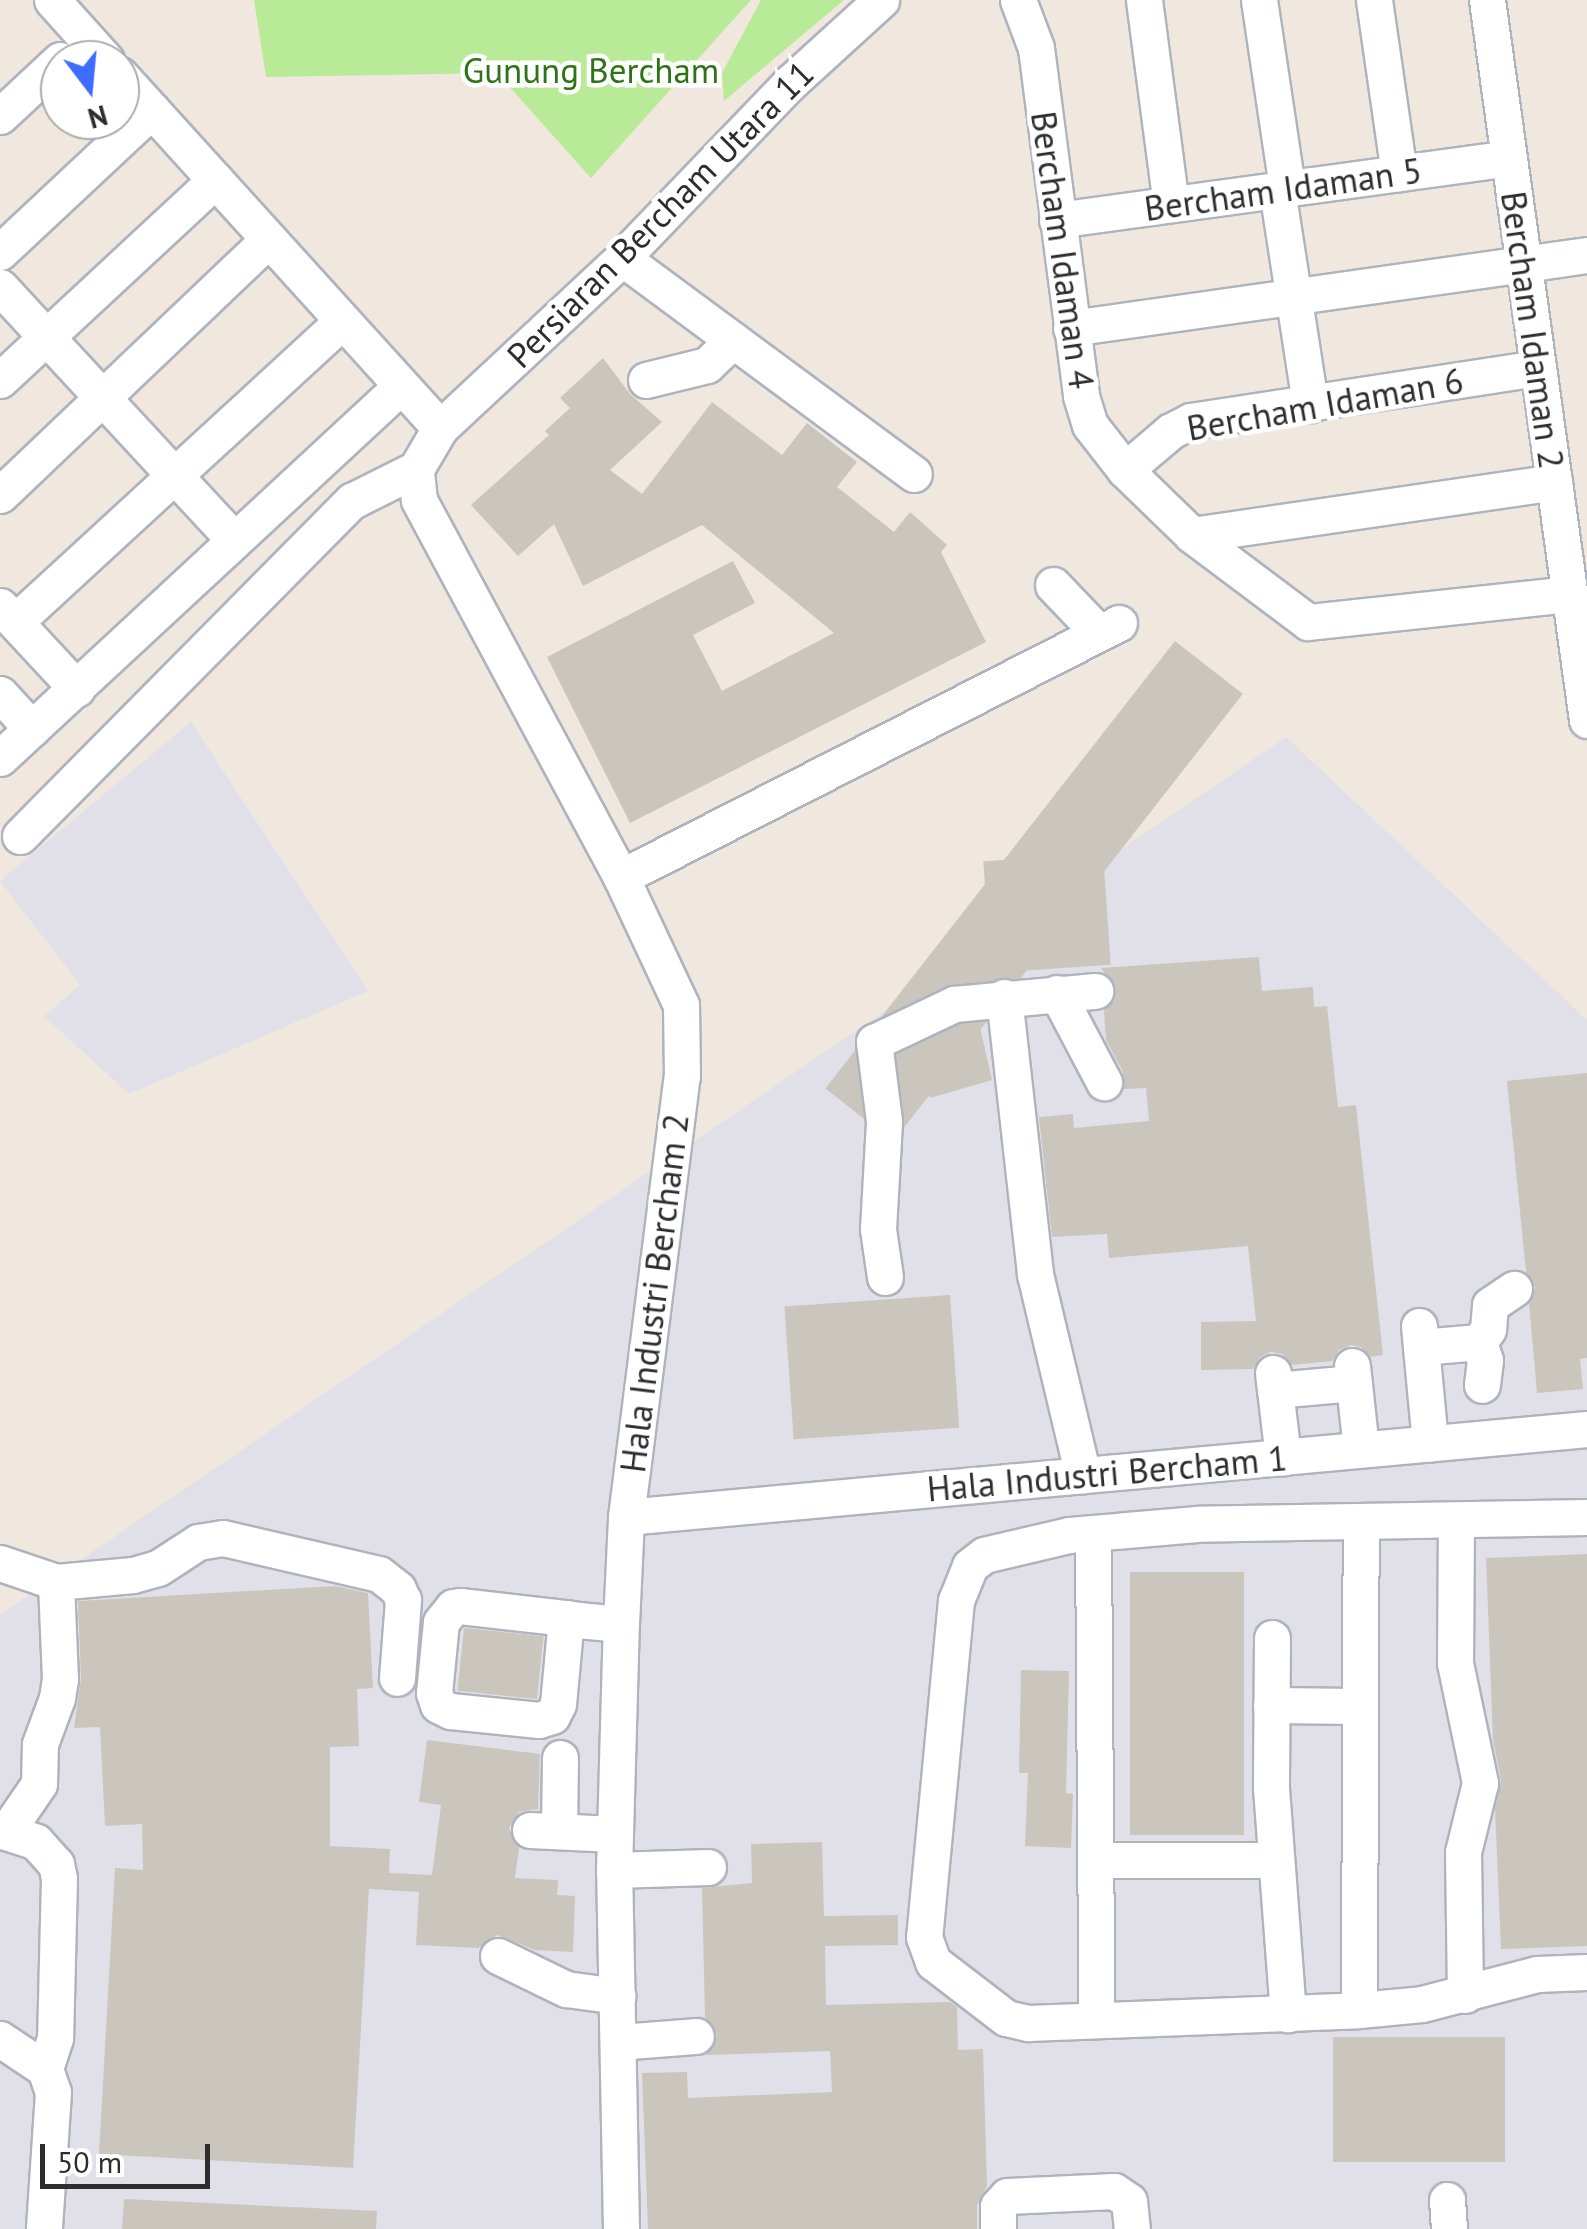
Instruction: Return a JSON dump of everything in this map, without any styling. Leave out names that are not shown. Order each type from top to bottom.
[{"type":"street","points":[[52,0],[71,40]]},
{"type":"street","name":"Persiaran Bercham Utara 11","points":[[440,428],[622,258],[791,82],[881,0]]},
{"type":"street","name":"Bercham Idaman 4","points":[[1018,0],[1036,48],[1070,328],[1090,425],[1125,470],[1192,535],[1298,616],[1314,623],[1570,594]]},
{"type":"street","points":[[1144,0],[1171,204]]},
{"type":"street","points":[[1259,0],[1293,297],[1310,404]]},
{"type":"street","points":[[1374,0],[1399,173]]},
{"type":"street","name":"Bercham Idaman 2","points":[[1488,0],[1554,482],[1574,532],[1570,594],[1587,720]]},
{"type":"street","points":[[0,116],[40,84]]},
{"type":"street","points":[[20,836],[352,501],[416,470],[440,428],[140,97]]},
{"type":"street","points":[[0,252],[152,110]]},
{"type":"street","name":"Bercham Idaman 5","points":[[1056,220],[1509,158]]},
{"type":"street","points":[[0,380],[215,180]]},
{"type":"street","points":[[0,495],[268,240]]},
{"type":"street","points":[[1070,328],[1587,255]]},
{"type":"street","points":[[622,258],[914,474]]},
{"type":"street","points":[[0,287],[234,540]]},
{"type":"street","points":[[77,689],[8,614],[174,474],[342,321]]},
{"type":"street","points":[[646,380],[707,365],[733,340]]},
{"type":"street","name":"Bercham Idaman 6","points":[[1125,470],[1181,424],[1538,368]]},
{"type":"street","points":[[0,758],[401,386]]},
{"type":"street","name":"Hala Industri Bercham 2","points":[[416,470],[418,500],[621,877],[667,968],[681,1005],[684,1036],[626,1517],[614,1834],[621,2229]]},
{"type":"street","points":[[1192,535],[1554,482]]},
{"type":"street","points":[[621,877],[1109,628],[1053,585]]},
{"type":"street","points":[[0,694],[32,729]]},
{"type":"street","points":[[884,1277],[878,1229],[884,1122],[874,1042],[954,1004],[1004,996],[1095,991]]},
{"type":"street","points":[[1057,993],[1104,1082]]},
{"type":"street","points":[[1004,996],[1035,1274],[1083,1475]]},
{"type":"street","points":[[1479,1342],[1488,1329],[1490,1305],[1514,1289]]},
{"type":"street","points":[[1430,1444],[1420,1336],[1479,1342]]},
{"type":"street","points":[[1479,1342],[1485,1360],[1482,1385]]},
{"type":"street","points":[[1283,1457],[1274,1382],[1353,1374],[1361,1450]]},
{"type":"street","name":"Hala Industri Bercham 1","points":[[626,1517],[1587,1429]]},
{"type":"street","points":[[1587,1517],[1198,1524],[1092,1533],[1008,1546],[984,1555],[960,1584],[924,1937],[933,1962],[1006,2018],[1028,2023],[1359,2010],[1465,1995],[1524,1976],[1587,1972]]},
{"type":"street","points":[[1456,1521],[1455,1663],[1480,1783],[1463,1852],[1465,1995]]},
{"type":"street","points":[[1359,2010],[1361,1522]]},
{"type":"street","points":[[1092,1533],[1096,2019]]},
{"type":"street","points":[[0,1563],[56,1582],[158,1568],[212,1538],[292,1550],[379,1574],[398,1589],[402,1600],[397,1678]]},
{"type":"street","points":[[44,2229],[53,2122],[53,2092],[45,2069],[55,2038],[59,1878],[49,1854],[36,1842],[3,1831],[39,1784],[40,1744],[60,1679],[56,1582]]},
{"type":"street","points":[[566,1618],[621,1624]]},
{"type":"street","points":[[1272,1638],[1276,1860],[1288,2014]]},
{"type":"street","points":[[1271,1705],[1359,1706]]},
{"type":"street","points":[[560,1758],[545,1830],[614,1834]]},
{"type":"street","points":[[1095,1860],[1276,1860]]},
{"type":"street","points":[[614,1870],[708,1867]]},
{"type":"street","points":[[498,1956],[566,1989],[618,1996]]},
{"type":"street","points":[[619,2042],[696,2036]]},
{"type":"street","points":[[0,2039],[45,2069]]},
{"type":"street","points":[[998,2229],[998,2206],[1007,2196],[1114,2191],[1130,2201],[1132,2229]]},
{"type":"shaded area","points":[[191,722],[368,991],[129,1094],[44,1016],[80,985],[0,881]]},
{"type":"shaded area","points":[[1286,737],[1587,1020],[1587,2229],[0,2229],[0,1615]]},
{"type":"green space","name":"Gunung Bercham","points":[[254,0],[751,0],[591,178],[497,73],[266,77]]},
{"type":"green space","points":[[761,0],[844,0],[724,101],[722,73]]},
{"type":"building","points":[[603,358],[630,394],[662,422],[610,470],[642,494],[712,402],[782,455],[807,423],[857,462],[837,487],[894,532],[910,512],[947,545],[941,552],[986,642],[630,823],[547,657],[733,561],[755,603],[693,635],[722,691],[834,633],[702,525],[583,586],[554,524],[518,556],[471,505],[549,435],[545,431],[570,408],[560,398]]},
{"type":"building","points":[[1175,641],[1243,694],[893,1142],[825,1089]]},
{"type":"building","points":[[1103,853],[1111,965],[991,973],[983,861]]},
{"type":"building","points":[[1259,957],[1262,991],[1313,987],[1314,1007],[1327,1006],[1338,1107],[1356,1105],[1383,1355],[1371,1357],[1361,1347],[1351,1345],[1339,1350],[1332,1361],[1292,1365],[1282,1354],[1271,1352],[1260,1357],[1253,1369],[1201,1370],[1201,1322],[1256,1321],[1248,1246],[1109,1258],[1107,1234],[1052,1237],[1039,1117],[1073,1114],[1074,1128],[1149,1121],[1146,1088],[1123,1089],[1123,1072],[1106,1040],[1104,1010],[1114,1001],[1116,990],[1101,968]]},
{"type":"building","points":[[979,1023],[992,1080],[930,1098],[916,1046],[960,1025]]},
{"type":"building","points":[[1587,1073],[1587,1358],[1580,1359],[1583,1389],[1537,1393],[1529,1303],[1535,1287],[1526,1272],[1507,1081]]},
{"type":"building","points":[[950,1295],[959,1428],[794,1439],[784,1307]]},
{"type":"building","points":[[1587,1554],[1587,1946],[1501,1949],[1495,1809],[1501,1780],[1493,1740],[1486,1558]]},
{"type":"building","points":[[1130,1572],[1244,1572],[1244,1835],[1130,1835]]},
{"type":"building","points":[[335,1586],[368,1593],[373,1688],[357,1689],[359,1746],[330,1747],[330,1846],[390,1849],[389,1873],[432,1875],[441,1805],[419,1802],[427,1740],[540,1754],[538,1809],[519,1812],[509,1828],[519,1848],[515,1878],[558,1880],[557,1895],[575,1896],[573,1952],[535,1950],[497,1935],[478,1948],[416,1945],[419,1892],[369,1889],[353,2168],[99,2154],[115,1868],[143,1870],[142,1824],[105,1826],[100,1727],[74,1728],[81,1678],[78,1601]]},
{"type":"building","points":[[464,1628],[544,1636],[537,1699],[457,1691]]},
{"type":"building","points":[[1021,1670],[1069,1671],[1066,1793],[1073,1794],[1071,1848],[1025,1846],[1028,1773],[1019,1773]]},
{"type":"building","points":[[822,1842],[824,1916],[898,1915],[898,1945],[825,1946],[826,2005],[950,2002],[957,2007],[958,2050],[983,2049],[987,2186],[977,2205],[977,2229],[648,2229],[642,2073],[687,2072],[688,2098],[832,2092],[830,2051],[706,2055],[717,2035],[705,2017],[702,1888],[752,1883],[751,1844]]},
{"type":"building","points":[[1333,2037],[1505,2037],[1505,2162],[1333,2162]]},
{"type":"building","points":[[124,2199],[377,2211],[376,2229],[122,2229]]}]
